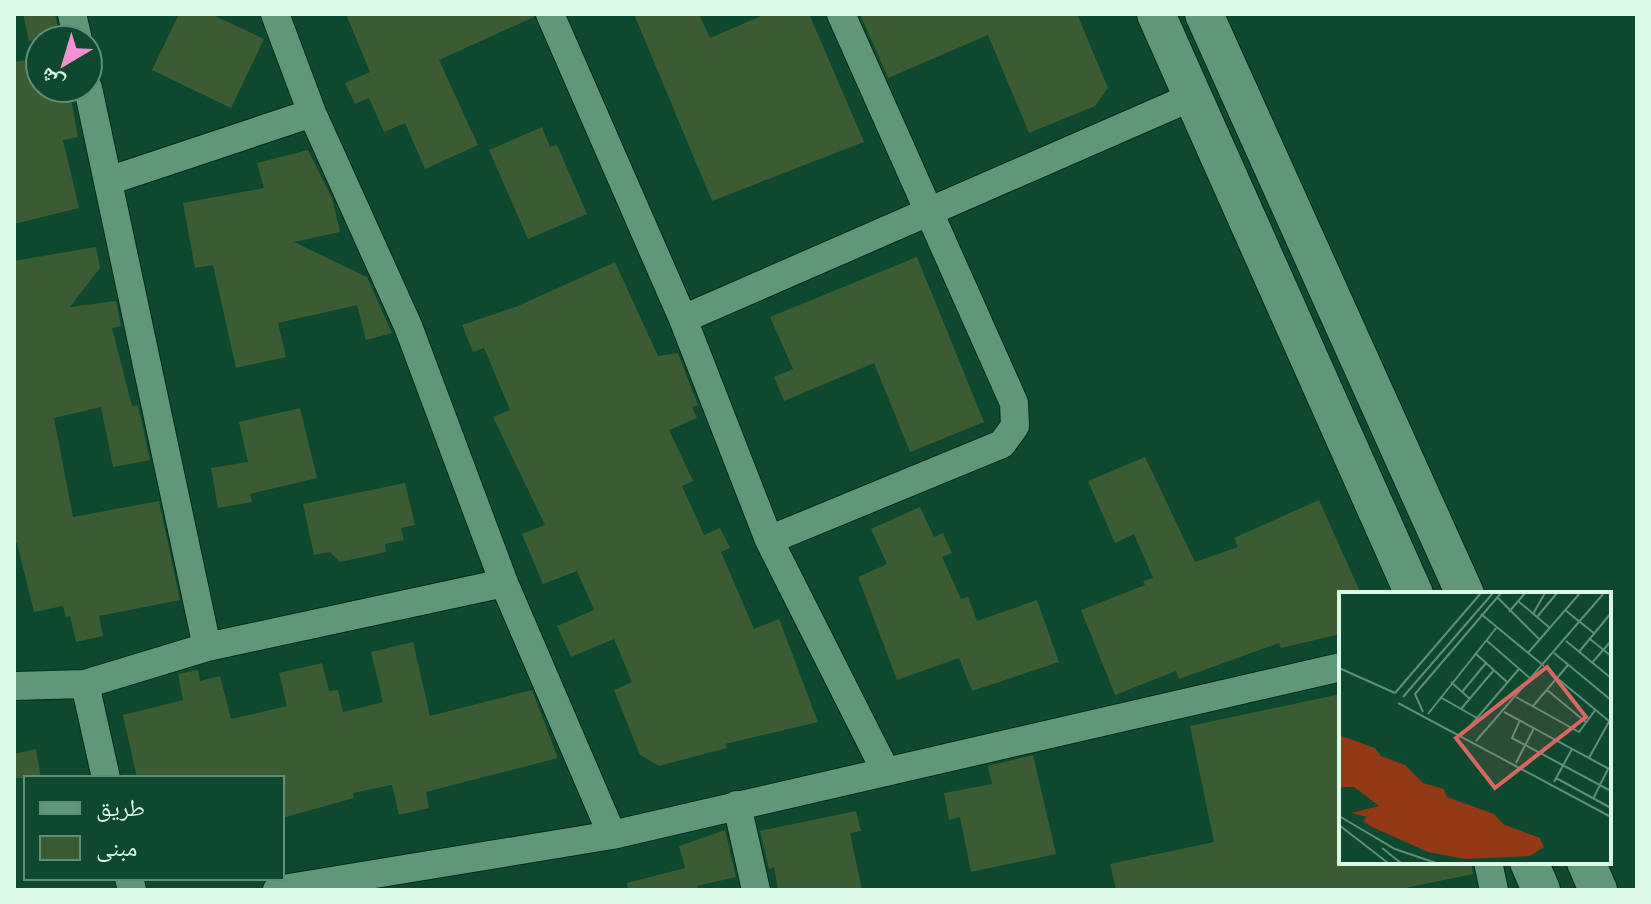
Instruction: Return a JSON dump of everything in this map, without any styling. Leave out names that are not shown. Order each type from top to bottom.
[{"type":"main road","points":[[1156,14],[1408,589]]},
{"type":"main road","points":[[1204,14],[1464,592]]},
{"type":"main road","points":[[1530,864],[1541,890]]},
{"type":"main road","points":[[1587,864],[1598,890]]},
{"type":"street","points":[[275,14],[312,113],[408,326],[504,583],[612,835]]},
{"type":"street","points":[[550,14],[683,319],[769,540],[886,772]]},
{"type":"street","points":[[769,540],[991,449],[1010,436],[1015,426],[1014,403],[841,14]]},
{"type":"street","points":[[683,319],[932,213],[1194,96]]},
{"type":"street","points":[[91,104],[207,647]]},
{"type":"street","points":[[108,181],[312,113]]},
{"type":"street","points":[[14,686],[85,684],[207,647],[504,583]]},
{"type":"street","points":[[281,890],[612,835],[1339,667]]},
{"type":"street","points":[[85,684],[106,776]]},
{"type":"street","points":[[737,805],[756,890]]},
{"type":"building","points":[[23,14],[55,14],[57,24],[25,24]]},
{"type":"building","points":[[179,14],[211,14],[264,39],[231,108],[152,70]]},
{"type":"building","points":[[346,14],[533,14],[534,17],[439,60],[478,145],[425,169],[405,123],[384,132],[369,98],[355,104],[345,83],[370,72]]},
{"type":"building","points":[[634,14],[699,14],[710,38],[766,14],[809,14],[864,142],[712,201]]},
{"type":"building","points":[[860,14],[1077,14],[1108,88],[1095,106],[1029,133],[988,35],[888,78]]},
{"type":"building","points":[[24,60],[24,104],[72,104],[78,137],[63,140],[79,208],[14,224],[14,62]]},
{"type":"building","points":[[542,127],[550,147],[557,145],[587,214],[528,239],[489,150]]},
{"type":"building","points":[[308,150],[332,198],[340,232],[294,242],[367,277],[392,333],[366,340],[357,305],[278,323],[286,357],[236,368],[213,265],[195,268],[183,203],[264,188],[257,163]]},
{"type":"building","points":[[96,247],[100,268],[70,307],[116,301],[121,326],[112,328],[132,406],[138,405],[150,460],[113,467],[101,407],[54,418],[73,517],[159,501],[180,600],[99,616],[103,636],[76,642],[70,616],[66,617],[63,606],[34,612],[17,543],[14,543],[14,261]]},
{"type":"building","points":[[917,257],[984,422],[910,452],[874,363],[784,401],[774,377],[793,369],[770,317]]},
{"type":"building","points":[[615,262],[658,356],[678,353],[698,405],[692,407],[697,418],[669,430],[693,481],[682,486],[704,535],[720,528],[730,548],[721,552],[754,629],[779,619],[818,722],[725,744],[727,748],[659,766],[640,755],[614,690],[632,682],[614,639],[571,657],[557,626],[594,610],[577,571],[543,584],[522,534],[545,525],[493,417],[510,410],[484,348],[473,352],[462,325],[518,306]]},
{"type":"building","points":[[300,408],[317,478],[250,494],[252,502],[218,508],[211,468],[248,462],[239,422]]},
{"type":"building","points":[[1145,457],[1195,562],[1238,547],[1234,538],[1319,500],[1360,592],[1339,592],[1339,634],[1281,648],[1279,643],[1179,679],[1176,671],[1115,695],[1081,610],[1145,585],[1143,581],[1153,578],[1134,534],[1115,543],[1088,481]]},
{"type":"building","points":[[405,483],[415,525],[401,528],[404,540],[385,544],[386,552],[340,562],[330,552],[314,555],[303,504]]},
{"type":"building","points":[[920,507],[934,537],[943,533],[952,553],[942,557],[961,599],[968,597],[977,621],[1037,600],[1059,662],[972,691],[959,658],[897,680],[858,577],[887,564],[871,529]]},
{"type":"building","points":[[413,642],[430,716],[532,690],[558,758],[426,792],[429,808],[399,815],[392,785],[353,793],[354,798],[284,817],[284,776],[137,776],[123,715],[183,700],[178,674],[198,670],[200,681],[220,676],[231,719],[287,706],[279,673],[322,663],[329,691],[338,690],[343,712],[383,702],[371,652]]},
{"type":"building","points":[[1339,694],[1339,864],[1471,864],[1473,874],[1396,890],[1116,890],[1110,864],[1214,842],[1190,726]]},
{"type":"building","points":[[36,749],[41,776],[14,778],[14,754]]},
{"type":"building","points":[[1033,755],[1056,854],[971,872],[960,817],[949,820],[944,793],[992,784],[988,766]]},
{"type":"building","points":[[856,811],[861,831],[850,833],[862,890],[778,890],[774,867],[769,869],[760,831]]},
{"type":"building","points":[[725,830],[736,877],[697,886],[698,890],[628,890],[627,883],[685,868],[679,846]]}]
